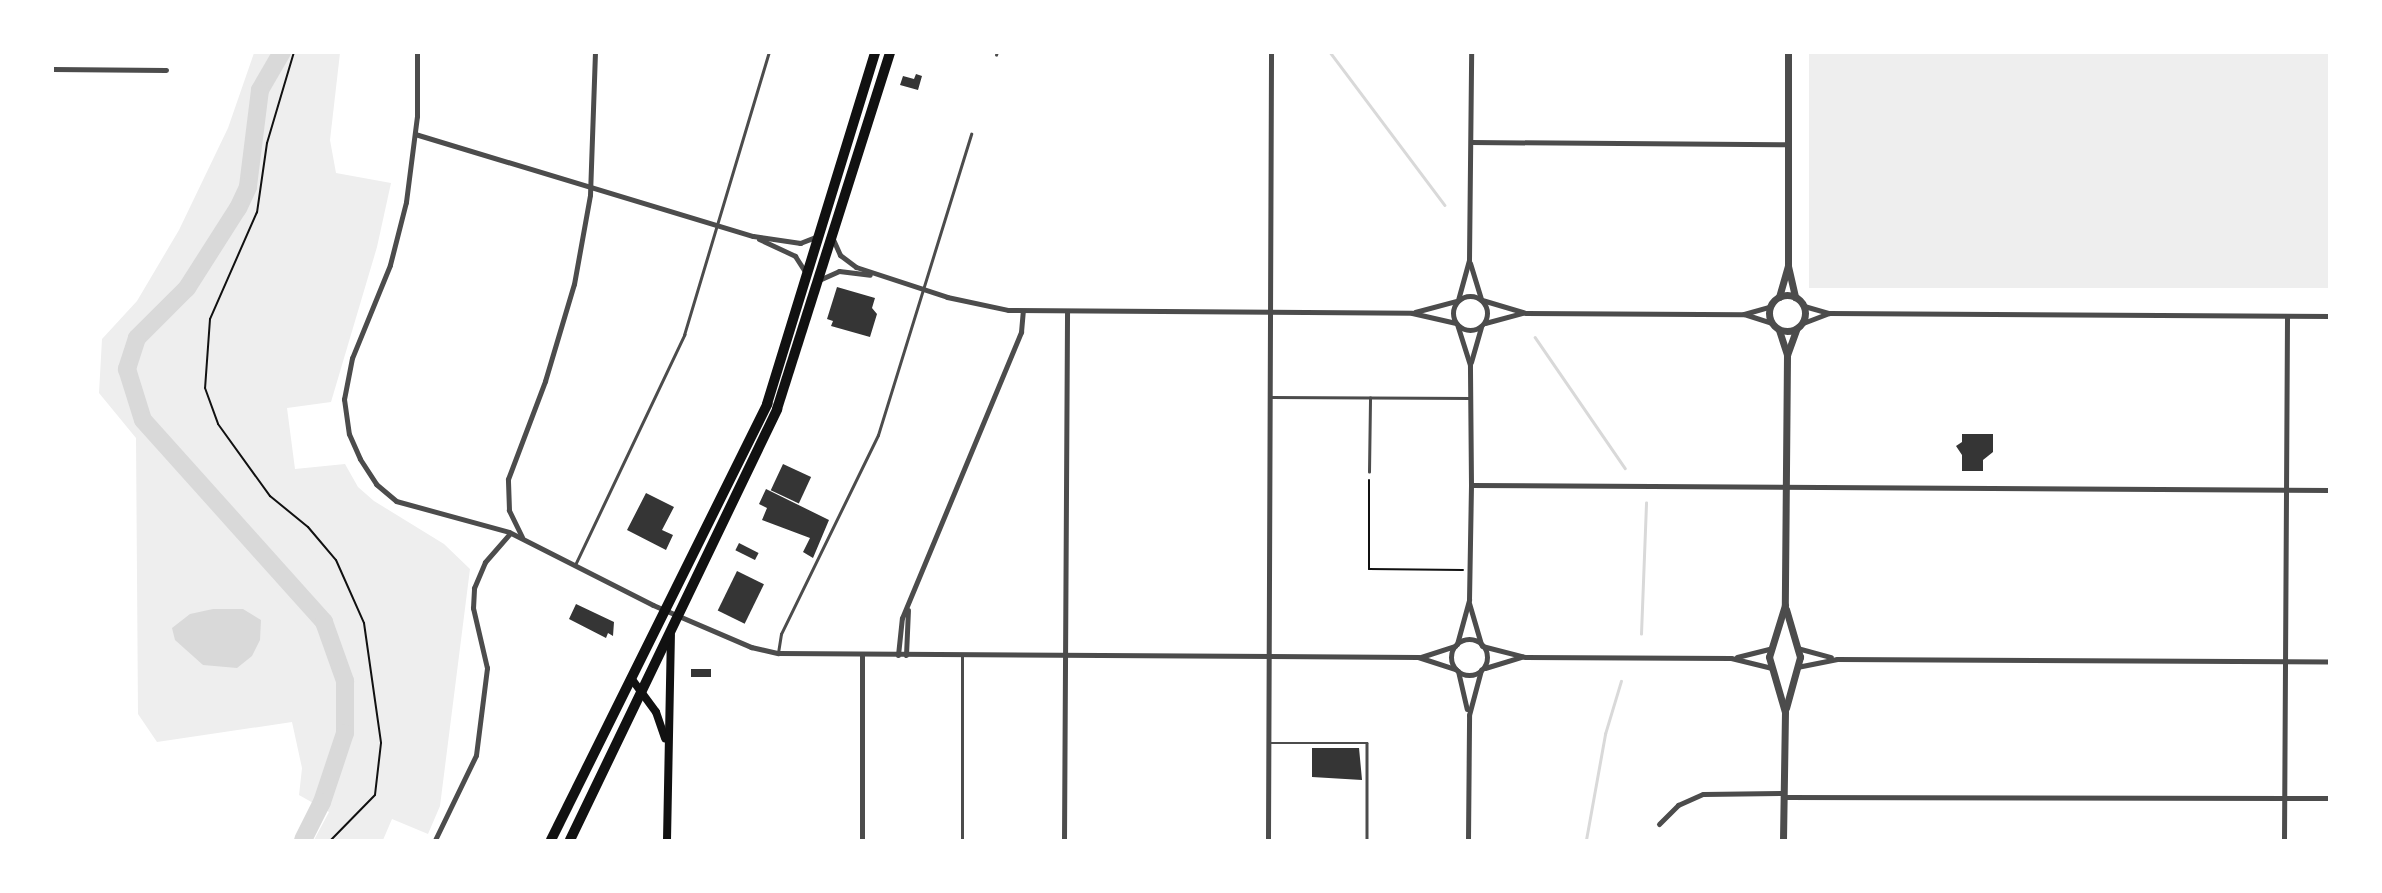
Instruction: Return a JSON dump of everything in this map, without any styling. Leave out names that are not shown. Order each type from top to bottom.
[{"type":"highway","points":[[551,841],[766,404],[875,52]]},
{"type":"highway","points":[[570,841],[777,409],[890,52]]},
{"type":"main road","points":[[667,841],[671,635]]},
{"type":"main road","points":[[631,678],[659,719],[667,755]]},
{"type":"street","points":[[417,52],[415,134],[398,238],[348,369],[344,399],[349,434],[369,474],[396,500],[510,533],[664,609],[681,614],[744,644],[778,653],[1418,657],[1469,675],[1525,657]]},
{"type":"street","points":[[529,542],[512,519],[508,479],[571,296],[591,186],[595,52]]},
{"type":"street","points":[[1268,841],[1271,52]]},
{"type":"street","points":[[1468,841],[1469,715],[1451,656],[1469,600],[1470,570],[1470,365],[1453,313],[1469,260],[1471,52]]},
{"type":"street","points":[[1788,52],[1788,266],[1795,297],[1804,306],[1829,313],[2329,316]]},
{"type":"street","points":[[52,69],[166,70]]},
{"type":"street","points":[[415,134],[753,236],[800,243],[820,234]]},
{"type":"street","points":[[1471,142],[1787,144]]},
{"type":"street","points":[[753,236],[797,258],[807,277]]},
{"type":"street","points":[[832,237],[846,262],[923,290],[1023,311],[1412,313],[1457,324],[1469,330],[1526,313],[1744,314],[1769,307],[1779,296],[1788,266]]},
{"type":"street","points":[[1469,260],[1487,312],[1470,365]]},
{"type":"street","points":[[819,280],[845,271],[890,279]]},
{"type":"street","points":[[1412,313],[1470,295],[1526,313]]},
{"type":"street","points":[[1779,296],[1795,297]]},
{"type":"street","points":[[1803,323],[1804,306]]},
{"type":"street","points":[[1769,307],[1771,323]]},
{"type":"street","points":[[898,655],[899,626],[1021,332],[1023,311]]},
{"type":"street","points":[[1064,841],[1067,312]]},
{"type":"street","points":[[1787,355],[1796,330],[1803,323],[1829,313]]},
{"type":"street","points":[[1744,314],[1771,323],[1779,330],[1787,355],[1785,605],[1796,647],[1796,668],[1785,712],[1783,841]]},
{"type":"street","points":[[2284,841],[2287,317]]},
{"type":"street","points":[[1779,330],[1796,330]]},
{"type":"street","points":[[1471,485],[2329,490]]},
{"type":"street","points":[[435,841],[476,755],[487,668],[474,608],[476,580],[488,557],[510,533]]},
{"type":"street","points":[[906,655],[912,597]]},
{"type":"street","points":[[1469,600],[1487,657],[1469,715]]},
{"type":"street","points":[[1785,605],[1769,657],[1785,712]]},
{"type":"street","points":[[1418,657],[1469,639],[1525,657],[1731,658],[1786,674],[1796,668],[1837,659],[2329,662]]},
{"type":"street","points":[[1731,658],[1784,642],[1837,659]]},
{"type":"street","points":[[862,655],[862,841]]},
{"type":"street","points":[[1659,824],[1678,805],[1703,794],[2329,798]]},
{"type":"lane","points":[[575,565],[676,353],[769,52]]},
{"type":"lane","points":[[778,653],[783,631],[876,440],[971,134]]},
{"type":"lane","points":[[1270,397],[1471,398]]},
{"type":"lane","points":[[1369,471],[1370,398]]},
{"type":"lane","points":[[962,654],[962,841]]},
{"type":"lane","points":[[1268,743],[1367,743],[1367,841]]},
{"type":"path","points":[[294,52],[267,143],[257,212],[210,319],[205,388],[218,424],[270,496],[308,527],[336,560],[364,623],[381,743],[375,795],[331,841]]},
{"type":"path","points":[[1369,471],[1369,569],[1470,570]]},
{"type":"shaded area","points":[[254,53],[340,53],[330,140],[336,173],[391,183],[377,247],[331,402],[287,408],[295,469],[345,464],[358,487],[374,501],[444,544],[470,569],[440,806],[428,834],[392,819],[383,840],[314,840],[329,812],[299,795],[302,768],[292,722],[157,742],[138,714],[136,438],[99,393],[102,339],[137,301],[179,230],[228,128]]},
{"type":"shaded area","points":[[1809,53],[2329,53],[2329,288],[1809,288]]},
{"type":"shaded area","points":[[213,609],[243,609],[261,620],[260,640],[252,656],[237,668],[203,665],[175,640],[172,628],[190,614]]},
{"type":"building","points":[[916,74],[922,76],[918,90],[900,85],[903,76],[914,79]]},
{"type":"building","points":[[837,287],[875,298],[872,308],[877,314],[870,337],[831,326],[833,321],[827,319]]},
{"type":"building","points":[[1962,434],[1993,434],[1993,452],[1983,460],[1983,471],[1962,471],[1962,455],[1956,446],[1962,442]]},
{"type":"building","points":[[783,464],[811,477],[799,503],[771,490]]},
{"type":"building","points":[[766,489],[829,520],[813,558],[803,552],[810,538],[762,520],[767,508],[759,504]]},
{"type":"building","points":[[646,493],[674,507],[662,530],[673,535],[666,550],[627,530]]},
{"type":"building","points":[[739,543],[759,553],[755,560],[735,550]]},
{"type":"building","points":[[737,571],[764,584],[745,624],[718,611]]},
{"type":"building","points":[[576,604],[614,622],[613,636],[608,633],[606,638],[569,619]]},
{"type":"building","points":[[691,669],[711,669],[711,677],[691,677]]},
{"type":"building","points":[[1312,748],[1359,748],[1362,780],[1312,777]]},
{"type":"waterway","points":[[282,52],[260,90],[248,187],[238,208],[187,288],[137,338],[127,369],[143,420],[324,622],[345,681],[345,733],[322,802],[303,840]]},
{"type":"waterway","points":[[1330,52],[1445,205]]},
{"type":"waterway","points":[[1535,337],[1625,468]]},
{"type":"waterway","points":[[1641,634],[1646,503]]},
{"type":"waterway","points":[[1586,840],[1605,734],[1621,681]]}]
